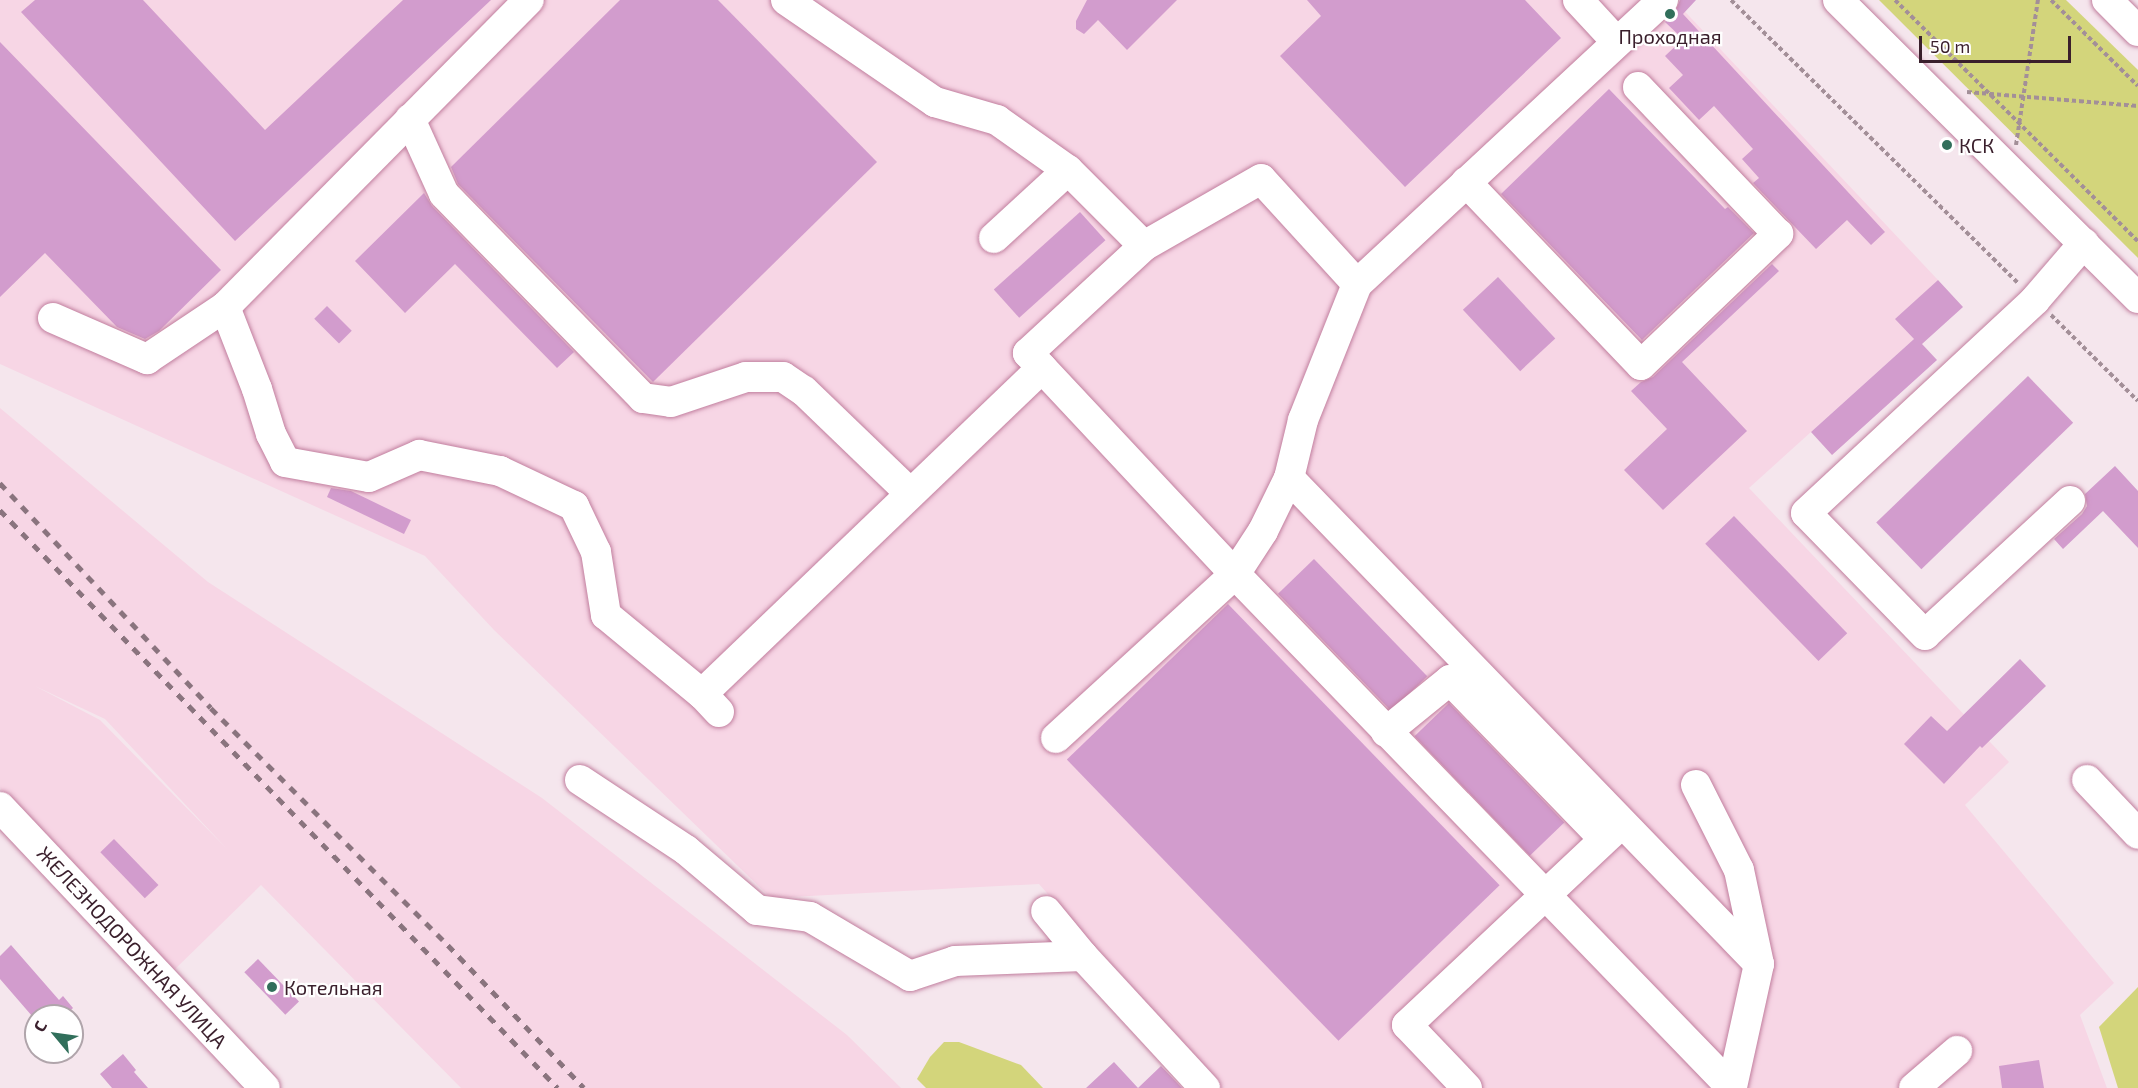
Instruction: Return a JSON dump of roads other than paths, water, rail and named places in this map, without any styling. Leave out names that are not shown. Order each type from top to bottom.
[{"type":"street","points":[[53,318],[147,358],[225,307],[529,0]]},
{"type":"street","points":[[786,0],[934,102],[997,120],[1068,170],[1144,246]]},
{"type":"street","points":[[1578,0],[1616,41]]},
{"type":"street","points":[[1056,738],[1235,574],[1263,531],[1289,478],[1303,420],[1357,284],[1616,41],[1663,0]]},
{"type":"street","points":[[1838,0],[2012,170],[2138,298]]},
{"type":"street","points":[[2107,0],[2138,31]]},
{"type":"street","points":[[1466,182],[1641,365],[1778,234],[1638,87]]},
{"type":"street","points":[[410,119],[444,194],[643,398],[671,402],[746,377],[783,377],[804,391],[910,493]]},
{"type":"street","points":[[994,238],[1068,170]]},
{"type":"street","points":[[1357,284],[1261,179],[1144,246],[1028,353],[1386,732],[1732,1087]]},
{"type":"street","points":[[2070,501],[1925,635],[1806,513],[2035,300],[2084,243]]},
{"type":"street","points":[[225,307],[257,389],[271,434],[285,462],[369,477],[419,455],[500,471],[574,506],[596,552],[606,615],[711,703],[910,493],[1042,368]]},
{"type":"street","points":[[1289,478],[1613,831]]},
{"type":"street","points":[[1386,732],[1450,680],[1759,964]]},
{"type":"street","points":[[580,780],[686,850],[757,910],[810,917],[910,976],[955,961],[1083,956]]},
{"type":"street","points":[[2086,780],[2138,834]]},
{"type":"street","points":[[1696,785],[1739,870],[1759,964],[1732,1087]]},
{"type":"street","name":"ЖЕЛЕЗНОДОРОЖНАЯ УЛИЦА","points":[[0,807],[265,1088]]},
{"type":"street","points":[[1467,1088],[1407,1025],[1613,831]]},
{"type":"street","points":[[1046,911],[1083,956],[1205,1088]]},
{"type":"street","points":[[1914,1088],[1957,1051]]},
{"type":"railway","points":[[0,483],[211,708],[448,945],[584,1088]]},
{"type":"railway","points":[[0,510],[558,1088]]},
{"type":"place","name":"Проходная","points":[[1670,14]]},
{"type":"place","name":"КСК","points":[[1947,145]]},
{"type":"place","name":"Котельная","points":[[272,987]]}]
